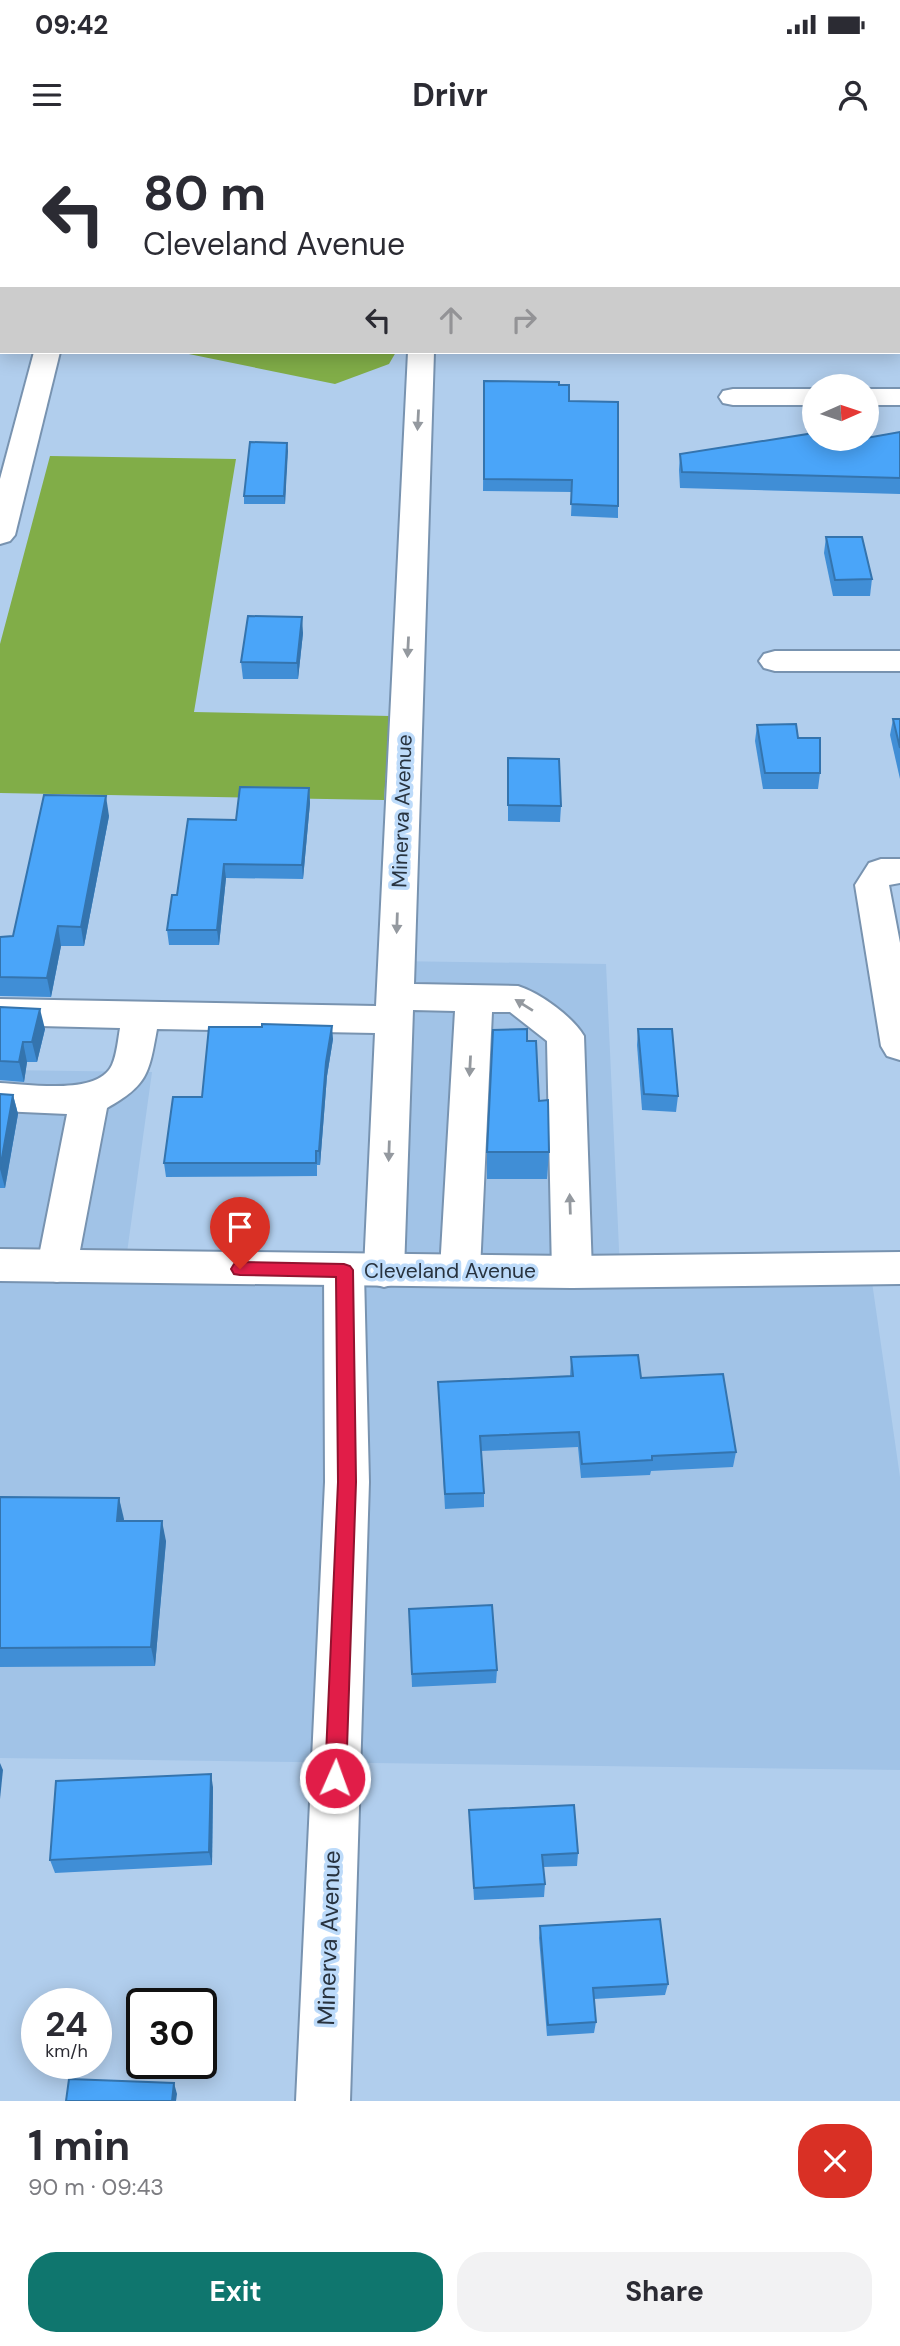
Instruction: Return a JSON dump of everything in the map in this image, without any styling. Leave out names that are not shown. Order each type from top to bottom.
[{"type":"street","points":[[0,535],[46,354]]},
{"type":"street","name":"Minerva Avenue","points":[[323,2101],[347,1482],[364,1271],[394,1008],[421,354]]},
{"type":"street","points":[[733,397],[802,397]]},
{"type":"street","points":[[879,397],[900,397]]},
{"type":"street","points":[[775,661],[900,661]]},
{"type":"street","points":[[900,871],[881,871],[872,885],[900,1046]]},
{"type":"street","points":[[460,1269],[474,998]]},
{"type":"street","points":[[0,1012],[141,1015],[394,1008],[474,998],[518,999],[565,1036],[572,1272]]},
{"type":"street","points":[[0,1097],[89,1100],[120,1083],[131,1067],[141,1015]]},
{"type":"street","points":[[57,1266],[89,1100]]},
{"type":"street","name":"Cleveland Avenue","points":[[0,1265],[572,1272],[900,1268]]},
{"type":"shaded area","points":[[393,961],[606,964],[620,1271],[871,1275],[900,1477],[900,1770],[0,1758],[0,1070],[152,1072],[125,1267],[379,1270]]},
{"type":"green space","points":[[189,354],[395,354],[389,364],[335,384]]},
{"type":"green space","points":[[50,456],[236,459],[194,712],[390,716],[384,800],[0,793],[0,644]]},
{"type":"building","points":[[484,381],[559,382],[559,385],[569,385],[569,401],[618,402],[618,506],[571,504],[572,480],[484,479]]},
{"type":"building","points":[[900,432],[900,478],[682,472],[680,454],[802,435],[802,452],[878,452],[879,436]]},
{"type":"building","points":[[250,442],[287,443],[284,496],[244,496]]},
{"type":"building","points":[[826,537],[862,537],[872,579],[835,580]]},
{"type":"building","points":[[248,616],[302,617],[297,663],[241,662]]},
{"type":"building","points":[[893,719],[900,719],[900,748]]},
{"type":"building","points":[[796,724],[798,738],[820,738],[820,773],[765,773],[757,725]]},
{"type":"building","points":[[508,758],[559,759],[561,806],[508,805]]},
{"type":"building","points":[[240,787],[309,788],[302,865],[224,864],[217,930],[167,930],[172,895],[177,895],[188,819],[236,820]]},
{"type":"building","points":[[44,795],[106,796],[81,927],[58,926],[47,978],[0,977],[0,937],[13,936]]},
{"type":"building","points":[[0,1007],[40,1009],[32,1042],[23,1042],[19,1062],[0,1061]]},
{"type":"building","points":[[262,1024],[332,1026],[316,1163],[164,1163],[173,1097],[202,1097],[209,1027],[262,1027]]},
{"type":"building","points":[[527,1029],[527,1041],[536,1041],[539,1101],[548,1100],[549,1152],[487,1152],[493,1030]]},
{"type":"building","points":[[638,1029],[672,1029],[678,1096],[644,1094]]},
{"type":"building","points":[[0,1094],[13,1095],[0,1169]]},
{"type":"building","points":[[638,1355],[641,1378],[723,1374],[736,1452],[652,1456],[652,1460],[582,1464],[579,1432],[480,1436],[484,1493],[445,1494],[438,1382],[573,1376],[571,1357]]},
{"type":"building","points":[[0,1497],[119,1498],[117,1521],[162,1521],[151,1647],[0,1648]]},
{"type":"building","points":[[492,1605],[497,1670],[412,1674],[409,1609]]},
{"type":"building","points":[[211,1774],[209,1852],[50,1860],[56,1781]]},
{"type":"building","points":[[574,1805],[578,1853],[542,1855],[545,1884],[474,1888],[469,1810]]},
{"type":"building","points":[[660,1919],[668,1984],[593,1988],[596,2022],[548,2025],[540,1926]]},
{"type":"building","points":[[69,2079],[174,2083],[172,2101],[66,2101]]},
{"type":"route","points":[[240,1269],[344,1270],[347,1482],[335,1778]]}]
